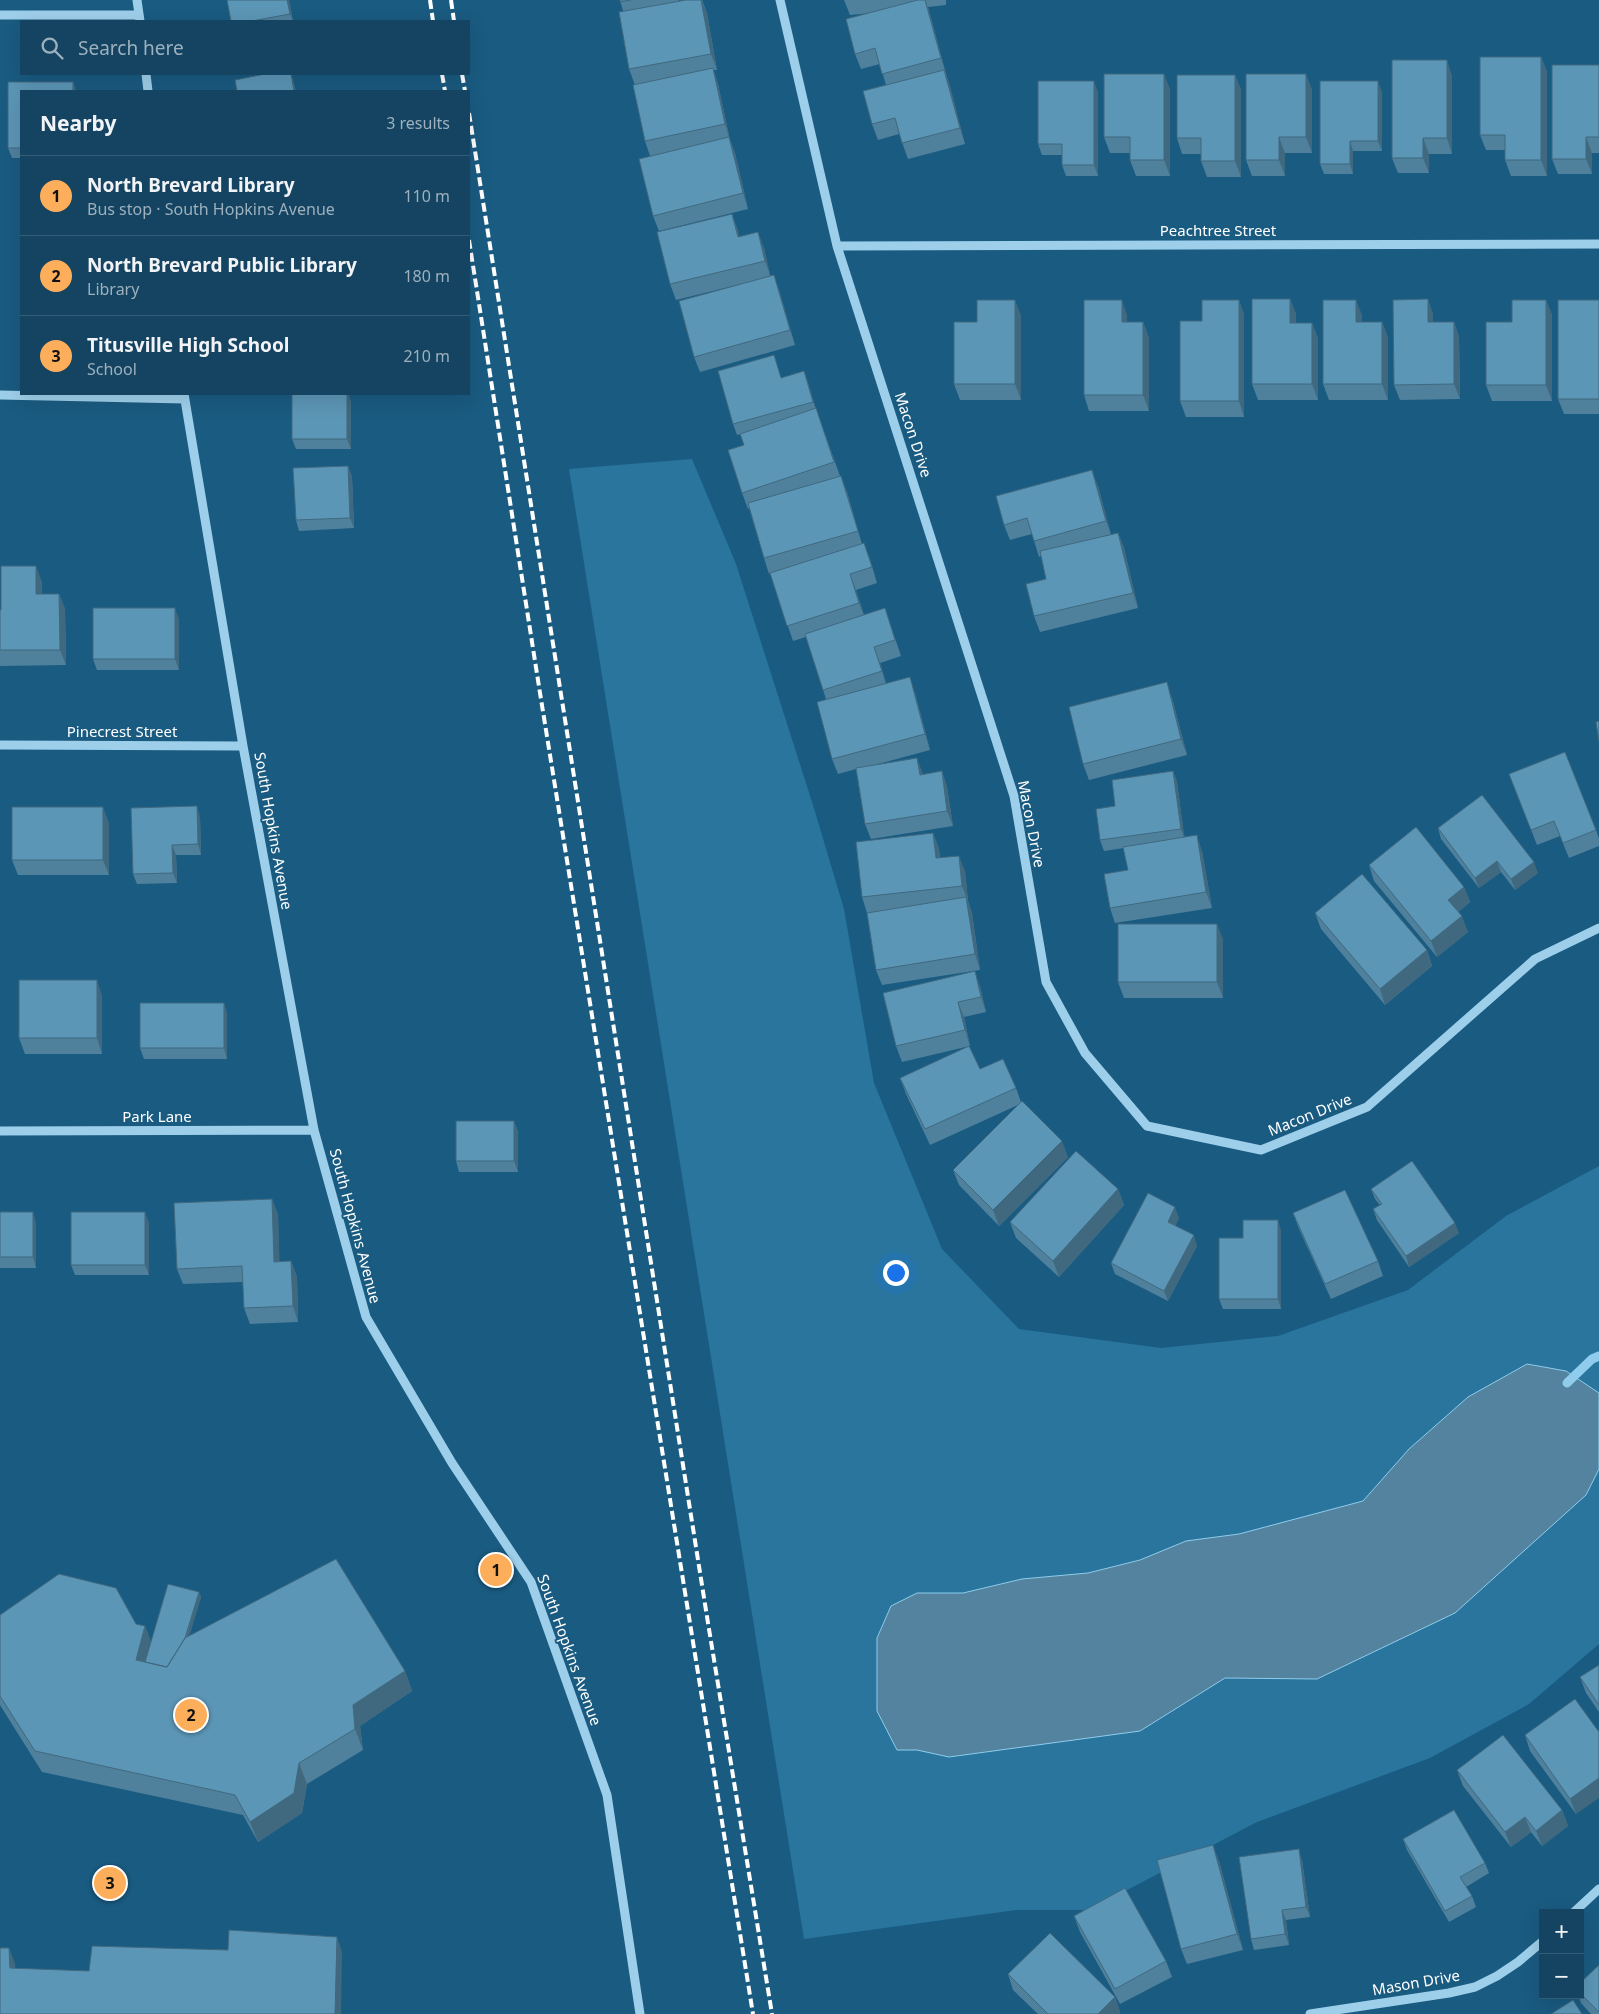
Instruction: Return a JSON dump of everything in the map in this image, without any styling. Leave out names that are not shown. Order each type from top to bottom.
[{"type":"street","points":[[0,15],[139,18],[137,0]]},
{"type":"street","name":"Macon Drive","points":[[780,0],[837,246],[1014,796],[1046,982],[1085,1052],[1147,1126],[1261,1150],[1367,1107],[1535,959],[1599,928]]},
{"type":"street","points":[[146,75],[148,90]]},
{"type":"street","name":"Peachtree Street","points":[[837,246],[1599,244]]},
{"type":"street","points":[[0,395],[185,396]]},
{"type":"street","name":"South Hopkins Avenue","points":[[185,396],[243,746],[314,1130],[366,1317],[452,1463],[532,1582],[607,1795],[640,2014]]},
{"type":"street","name":"Pinecrest Street","points":[[0,745],[243,746]]},
{"type":"street","name":"Park Lane","points":[[0,1131],[314,1130]]},
{"type":"street","points":[[1577,1909],[1599,1889]]},
{"type":"street","name":"Mason Drive","points":[[1310,2014],[1449,1993],[1475,1987],[1518,1962],[1539,1944]]},
{"type":"shaded area","points":[[692,459],[736,564],[844,909],[874,1083],[942,1249],[1019,1329],[1161,1348],[1278,1336],[1408,1290],[1506,1216],[1599,1166],[1599,1393],[1566,1371],[1527,1364],[1468,1397],[1409,1449],[1363,1501],[1239,1534],[1186,1541],[1140,1560],[1088,1573],[1022,1579],[963,1593],[917,1593],[891,1606],[877,1638],[877,1710],[897,1750],[917,1750],[950,1757],[1140,1731],[1225,1678],[1317,1679],[1586,1495],[1599,1469],[1599,1644],[1529,1704],[1430,1758],[1257,1822],[1089,1910],[1016,1910],[804,1939],[569,469]]},
{"type":"shaded area","points":[[1527,1364],[1566,1371],[1599,1393],[1599,1469],[1586,1495],[1455,1613],[1317,1679],[1225,1678],[1140,1731],[949,1757],[917,1750],[897,1750],[877,1711],[877,1638],[891,1606],[917,1593],[963,1593],[1022,1579],[1088,1573],[1140,1560],[1186,1541],[1239,1534],[1363,1501],[1409,1449],[1468,1397]]},
{"type":"building","points":[[227,0],[287,0],[290,14],[257,20],[231,20]]},
{"type":"building","points":[[686,0],[701,0],[711,54],[629,69],[619,12]]},
{"type":"building","points":[[918,0],[925,0],[941,58],[882,74],[875,48],[855,54],[846,19]]},
{"type":"building","points":[[1480,57],[1541,57],[1541,160],[1505,160],[1505,135],[1480,135]]},
{"type":"building","points":[[1392,60],[1447,60],[1447,138],[1423,138],[1423,158],[1392,158]]},
{"type":"building","points":[[1552,65],[1599,65],[1599,137],[1586,137],[1586,159],[1552,159]]},
{"type":"building","points":[[713,68],[725,124],[645,141],[633,85]]},
{"type":"building","points":[[944,70],[960,128],[902,143],[895,118],[872,124],[863,91]]},
{"type":"building","points":[[1104,74],[1164,74],[1164,160],[1130,160],[1130,137],[1104,137]]},
{"type":"building","points":[[1246,74],[1306,74],[1306,137],[1279,137],[1279,160],[1246,160]]},
{"type":"building","points":[[260,75],[291,75],[294,90],[237,90],[235,80]]},
{"type":"building","points":[[1177,75],[1235,75],[1235,161],[1201,161],[1201,138],[1177,138]]},
{"type":"building","points":[[1038,81],[1094,81],[1094,165],[1062,165],[1062,144],[1038,144]]},
{"type":"building","points":[[1320,81],[1378,81],[1378,141],[1350,141],[1350,164],[1320,164]]},
{"type":"building","points":[[8,82],[73,82],[73,90],[20,90],[20,148],[8,148]]},
{"type":"building","points":[[729,137],[743,193],[653,216],[639,159]]},
{"type":"building","points":[[732,214],[738,237],[758,232],[765,261],[670,284],[657,232]]},
{"type":"building","points":[[774,275],[790,330],[694,357],[679,301]]},
{"type":"building","points":[[1252,299],[1290,299],[1290,323],[1312,323],[1312,384],[1252,384]]},
{"type":"building","points":[[1428,299],[1428,322],[1454,322],[1454,384],[1394,385],[1393,300]]},
{"type":"building","points":[[977,300],[1015,300],[1015,384],[954,384],[954,322],[977,322]]},
{"type":"building","points":[[1084,300],[1122,300],[1122,322],[1143,322],[1143,395],[1084,395]]},
{"type":"building","points":[[1202,300],[1239,300],[1239,401],[1180,401],[1180,321],[1202,321]]},
{"type":"building","points":[[1323,300],[1356,300],[1356,322],[1382,322],[1382,384],[1323,384]]},
{"type":"building","points":[[1512,300],[1546,300],[1546,385],[1486,385],[1486,322],[1512,322]]},
{"type":"building","points":[[1558,300],[1599,300],[1599,399],[1558,399]]},
{"type":"building","points":[[774,355],[781,378],[804,371],[813,402],[733,424],[718,371]]},
{"type":"building","points":[[292,395],[347,395],[347,439],[292,439]]},
{"type":"building","points":[[816,408],[834,462],[742,493],[728,450],[744,445],[740,434]]},
{"type":"building","points":[[348,466],[350,518],[296,520],[293,468]]},
{"type":"building","points":[[1092,470],[1106,521],[1034,541],[1027,518],[1004,525],[996,496]]},
{"type":"building","points":[[841,476],[858,531],[764,558],[748,503]]},
{"type":"building","points":[[1118,533],[1133,593],[1034,616],[1026,584],[1046,579],[1040,551]]},
{"type":"building","points":[[864,543],[872,567],[850,574],[859,603],[787,626],[770,573]]},
{"type":"building","points":[[1,566],[36,566],[36,594],[59,594],[60,650],[0,650]]},
{"type":"building","points":[[93,608],[175,608],[175,659],[93,659]]},
{"type":"building","points":[[885,608],[895,640],[874,647],[882,671],[823,690],[805,634]]},
{"type":"building","points":[[910,677],[925,734],[832,759],[817,702]]},
{"type":"building","points":[[1167,682],[1181,739],[1083,764],[1069,707]]},
{"type":"building","points":[[1599,721],[1599,741],[1596,722]]},
{"type":"building","points":[[1565,752],[1596,830],[1563,843],[1554,821],[1531,830],[1509,774]]},
{"type":"building","points":[[917,758],[920,775],[942,771],[947,811],[865,824],[856,768]]},
{"type":"building","points":[[1173,771],[1181,829],[1100,840],[1096,809],[1115,806],[1112,780]]},
{"type":"building","points":[[1482,795],[1534,862],[1511,879],[1497,861],[1475,878],[1438,828]]},
{"type":"building","points":[[197,806],[198,844],[172,845],[173,873],[133,874],[131,808]]},
{"type":"building","points":[[12,807],[103,807],[103,860],[12,860]]},
{"type":"building","points":[[1416,827],[1464,887],[1448,900],[1462,916],[1431,941],[1369,865]]},
{"type":"building","points":[[933,833],[936,858],[959,856],[962,886],[862,897],[856,842]]},
{"type":"building","points":[[1197,835],[1206,892],[1110,908],[1104,874],[1128,870],[1123,847]]},
{"type":"building","points":[[1362,874],[1427,950],[1380,989],[1315,913]]},
{"type":"building","points":[[966,897],[975,954],[876,970],[867,913]]},
{"type":"building","points":[[1118,924],[1217,924],[1217,982],[1118,982]]},
{"type":"building","points":[[975,971],[981,997],[958,1002],[965,1030],[896,1046],[883,993]]},
{"type":"building","points":[[19,980],[97,980],[97,1038],[19,1038]]},
{"type":"building","points":[[140,1003],[224,1003],[224,1048],[140,1048]]},
{"type":"building","points":[[969,1046],[980,1069],[1003,1059],[1016,1088],[925,1129],[900,1078]]},
{"type":"building","points":[[1022,1101],[1062,1141],[993,1210],[953,1170]]},
{"type":"building","points":[[456,1121],[514,1121],[514,1161],[456,1161]]},
{"type":"building","points":[[1076,1151],[1118,1189],[1053,1261],[1010,1222]]},
{"type":"building","points":[[1412,1161],[1455,1223],[1406,1256],[1373,1209],[1382,1204],[1371,1189]]},
{"type":"building","points":[[1345,1190],[1378,1261],[1325,1284],[1293,1213]]},
{"type":"building","points":[[1148,1193],[1175,1207],[1168,1222],[1194,1235],[1164,1291],[1111,1263]]},
{"type":"building","points":[[272,1199],[274,1262],[291,1261],[293,1306],[244,1308],[242,1266],[177,1269],[174,1203]]},
{"type":"building","points":[[0,1212],[33,1212],[33,1257],[0,1257]]},
{"type":"building","points":[[71,1212],[145,1212],[145,1265],[71,1265]]},
{"type":"building","points":[[1243,1220],[1278,1220],[1278,1299],[1219,1299],[1219,1238],[1243,1238]]},
{"type":"building","points":[[336,1559],[405,1671],[353,1705],[355,1729],[299,1763],[294,1793],[250,1822],[235,1795],[35,1751],[0,1696],[0,1615],[59,1574],[116,1588],[136,1624],[145,1626],[136,1660],[167,1667],[185,1638]]},
{"type":"building","points":[[168,1584],[199,1592],[185,1638],[167,1667],[145,1662]]},
{"type":"building","points":[[1599,1665],[1599,1705],[1580,1677]]},
{"type":"building","points":[[1575,1699],[1599,1732],[1599,1778],[1570,1799],[1525,1735]]},
{"type":"building","points":[[1503,1735],[1562,1810],[1536,1831],[1525,1817],[1505,1832],[1457,1770]]},
{"type":"building","points":[[1454,1810],[1485,1863],[1460,1877],[1472,1896],[1445,1911],[1403,1839]]},
{"type":"building","points":[[1213,1845],[1237,1934],[1181,1949],[1157,1860]]},
{"type":"building","points":[[1299,1849],[1306,1907],[1282,1910],[1285,1934],[1251,1939],[1239,1857]]},
{"type":"building","points":[[1125,1888],[1166,1961],[1115,1989],[1074,1916]]},
{"type":"building","points":[[229,1930],[337,1937],[335,2014],[0,2014],[0,1948],[9,1948],[10,1968],[89,1971],[92,1946],[228,1950]]},
{"type":"building","points":[[1050,1933],[1115,1997],[1098,2014],[1048,2014],[1008,1974]]},
{"type":"building","points":[[1599,1965],[1599,2012],[1584,1997],[1584,1979]]},
{"type":"building","points":[[1573,2000],[1582,2014],[1551,2014]]},
{"type":"waterway","points":[[1567,1383],[1592,1359],[1599,1356]]},
{"type":"railway","points":[[430,0],[433,20]]},
{"type":"railway","points":[[451,0],[454,20]]},
{"type":"railway","points":[[442,75],[445,90]]},
{"type":"railway","points":[[462,75],[465,90]]},
{"type":"railway","points":[[470,119],[708,1623],[772,2014]]},
{"type":"railway","points":[[470,246],[753,2014]]},
{"type":"place","name":"North Brevard Library","points":[[496,1570]]},
{"type":"place","name":"North Brevard Public Library","points":[[191,1715]]},
{"type":"place","name":"Titusville High School","points":[[110,1883]]}]
